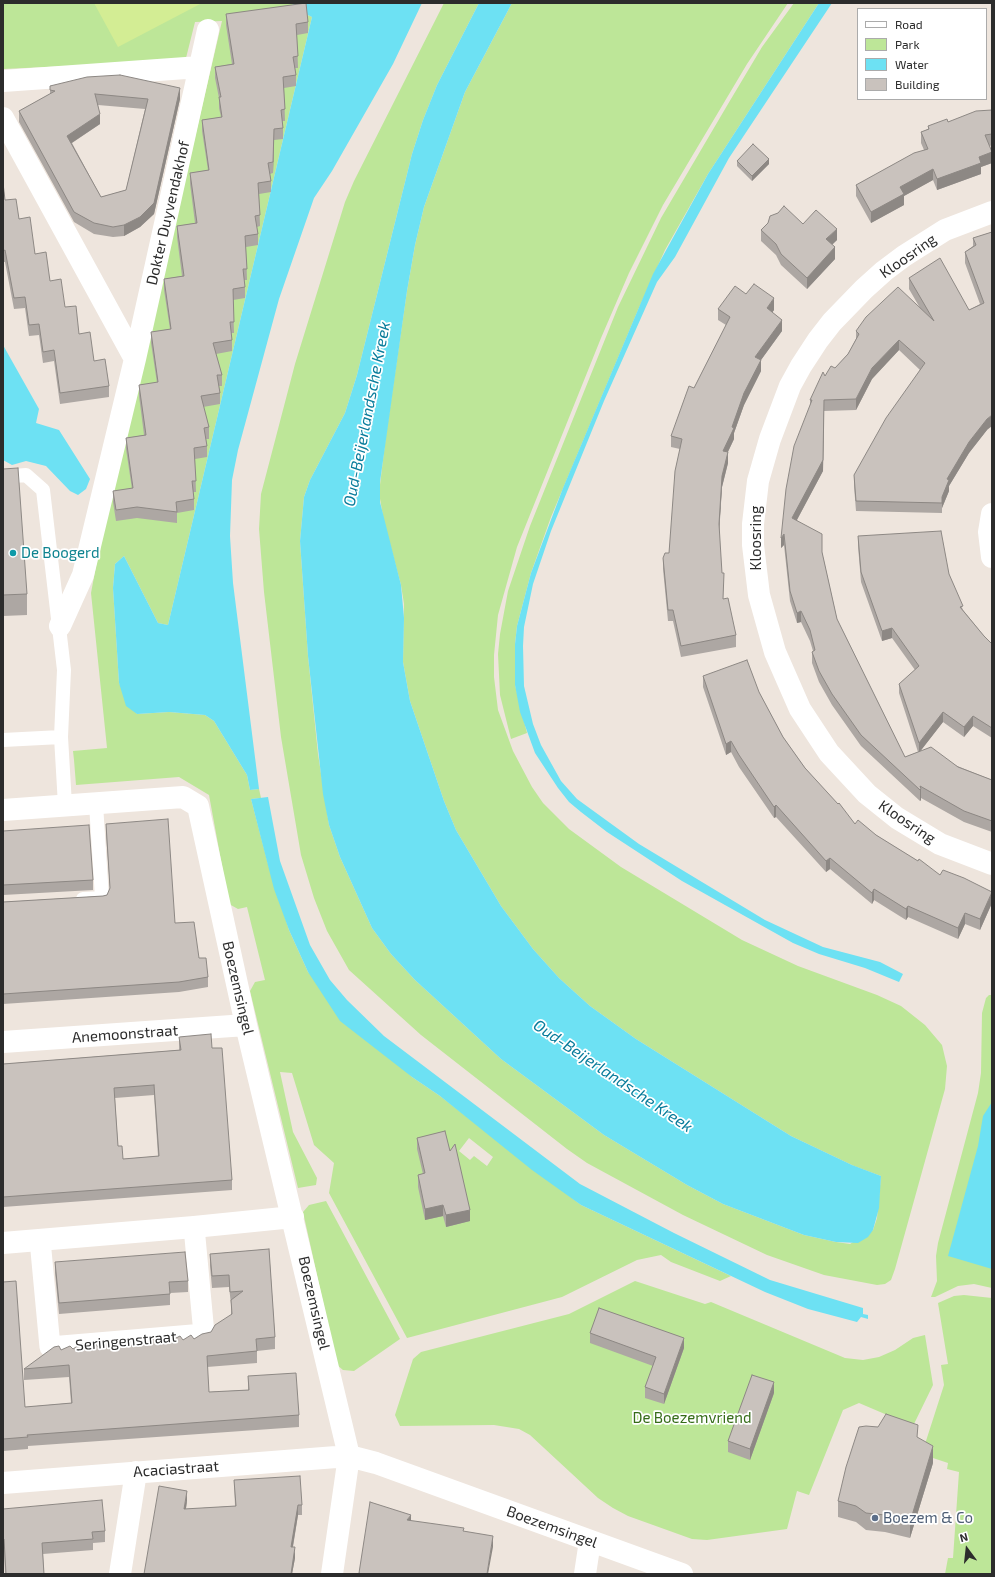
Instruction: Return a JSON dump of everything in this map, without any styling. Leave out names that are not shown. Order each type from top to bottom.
[{"type":"street","name":"Dokter Duyvendakhof","points":[[60,626],[83,575],[135,359],[208,30]]},
{"type":"street","points":[[3,81],[200,67]]},
{"type":"street","points":[[3,118],[135,359]]},
{"type":"street","name":"Kloosring","points":[[992,212],[945,230],[904,256],[884,271],[853,300],[818,340],[790,386],[770,439],[758,481],[753,531],[756,579],[775,652],[800,709],[829,753],[867,794],[897,818],[940,844],[992,864]]},
{"type":"street","points":[[992,514],[989,532],[992,557]]},
{"type":"street","name":"Boezemsingel","points":[[96,804],[183,797],[198,806],[246,1025],[349,1456],[376,1463],[682,1574]]},
{"type":"street","points":[[3,810],[96,804]]},
{"type":"street","name":"Anemoonstraat","points":[[3,1042],[246,1025]]},
{"type":"street","points":[[3,1243],[293,1217]]},
{"type":"street","name":"Seringenstraat","points":[[40,1240],[50,1347],[204,1334],[194,1227]]},
{"type":"street","points":[[332,1574],[349,1456]]},
{"type":"street","name":"Acaciastraat","points":[[3,1483],[349,1456]]},
{"type":"street","points":[[120,1574],[136,1472]]},
{"type":"street","points":[[585,1574],[590,1541]]},
{"type":"lane","points":[[3,477],[26,475],[43,490],[64,670],[61,737],[65,805]]},
{"type":"lane","points":[[3,740],[61,737]]},
{"type":"lane","points":[[72,900],[102,898],[96,804]]},
{"type":"green space","points":[[3,3],[292,3],[295,9],[312,17],[168,625],[158,623],[124,556],[115,564],[113,588],[119,683],[137,714],[169,712],[205,715],[214,721],[247,775],[250,790],[259,789],[261,798],[251,799],[268,864],[289,930],[308,972],[412,1077],[440,1096],[581,1205],[731,1276],[720,1281],[671,1262],[661,1255],[637,1260],[562,1297],[407,1338],[329,1193],[334,1163],[314,1145],[292,1073],[280,1072],[293,1132],[317,1178],[316,1185],[298,1188],[250,991],[255,982],[265,980],[247,907],[238,909],[229,904],[209,795],[179,777],[76,785],[73,751],[107,748],[91,593],[99,550],[222,21],[195,22],[186,58],[134,63],[3,69]],"holes":[[[469,1138],[493,1157],[487,1166],[474,1156],[470,1160],[459,1151]]]},
{"type":"green space","points":[[94,3],[202,3],[118,47]]},
{"type":"green space","points":[[444,3],[479,3],[437,85],[423,120],[412,154],[357,375],[345,413],[310,480],[304,497],[300,541],[308,656],[318,754],[329,825],[340,857],[372,928],[391,954],[415,980],[501,1059],[604,1135],[687,1185],[723,1204],[804,1235],[850,1244],[873,1230],[877,1218],[881,1176],[854,1166],[791,1136],[636,1039],[590,1006],[559,978],[533,949],[501,906],[456,830],[444,801],[410,701],[403,662],[404,604],[401,585],[384,522],[379,493],[407,291],[415,245],[424,207],[465,92],[512,3],[788,3],[747,64],[663,205],[629,273],[601,338],[517,547],[498,615],[494,655],[494,677],[498,710],[513,751],[532,787],[543,803],[569,829],[621,867],[742,940],[798,966],[877,995],[901,1006],[925,1025],[942,1045],[947,1066],[945,1089],[895,1269],[891,1280],[885,1284],[877,1285],[824,1275],[767,1255],[683,1215],[587,1163],[421,1035],[349,970],[327,931],[314,898],[301,855],[281,737],[264,592],[259,529],[261,494],[295,364],[345,202],[354,181]]},
{"type":"green space","points":[[794,3],[819,3],[708,174],[665,250],[638,310],[551,517],[531,573],[517,626],[515,644],[515,685],[527,733],[511,739],[500,695],[498,654],[508,591],[530,526],[618,307],[661,218],[762,47]]},
{"type":"green space","points":[[989,995],[992,995],[992,1288],[974,1284],[958,1286],[935,1297],[931,1297],[937,1281],[936,1256],[938,1243],[978,1093],[981,1073],[982,1013],[986,998]]},
{"type":"green space","points":[[326,1201],[400,1339],[354,1371],[343,1370],[337,1365],[303,1212],[309,1205]]},
{"type":"green space","name":"De Boezemvriend","points":[[635,1281],[705,1304],[711,1302],[845,1358],[863,1360],[879,1357],[895,1350],[913,1338],[925,1335],[933,1385],[913,1426],[859,1403],[843,1410],[809,1495],[797,1491],[787,1529],[707,1540],[692,1539],[628,1516],[613,1508],[598,1498],[530,1435],[519,1429],[494,1425],[400,1426],[395,1415],[413,1359],[421,1352],[569,1314]]},
{"type":"green space","points":[[964,1295],[992,1298],[992,1574],[945,1574],[948,1558],[953,1558],[959,1472],[947,1469],[948,1463],[927,1456],[925,1444],[944,1385],[941,1365],[948,1364],[938,1303],[954,1296]]},
{"type":"water","points":[[292,3],[422,3],[393,64],[332,171],[314,198],[279,299],[238,450],[232,480],[230,536],[233,583],[259,789],[250,790],[247,775],[214,721],[205,715],[169,712],[137,714],[126,706],[119,683],[113,588],[115,564],[124,556],[158,623],[168,625],[312,17],[295,9]]},
{"type":"water","name":"Oud-Beijerlandsche Kreek","points":[[479,3],[512,3],[465,92],[424,207],[415,245],[407,291],[380,482],[380,502],[401,585],[404,618],[403,662],[410,701],[444,801],[456,830],[501,906],[533,949],[559,978],[590,1006],[636,1039],[791,1136],[852,1165],[881,1176],[879,1208],[873,1230],[868,1237],[858,1243],[836,1242],[804,1235],[723,1204],[687,1185],[604,1135],[501,1059],[415,980],[391,954],[372,928],[340,857],[329,825],[323,794],[308,656],[300,541],[304,497],[310,480],[345,413],[357,375],[412,154],[423,120],[437,85]]},
{"type":"water","points":[[819,3],[832,3],[729,158],[675,257],[657,282],[604,401],[551,531],[533,584],[524,627],[524,686],[533,724],[541,745],[561,781],[577,799],[639,844],[765,920],[823,947],[880,962],[903,974],[899,982],[865,968],[819,954],[793,943],[682,881],[607,832],[581,812],[569,802],[558,788],[535,753],[520,712],[515,685],[515,644],[517,626],[531,573],[563,488],[653,274],[708,174]]},
{"type":"water","points":[[3,345],[39,409],[36,423],[59,430],[90,479],[86,489],[78,495],[70,491],[46,466],[26,461],[12,465],[3,460]]},
{"type":"water","points":[[268,797],[280,861],[310,945],[330,980],[347,1000],[384,1036],[580,1184],[674,1233],[770,1280],[863,1308],[863,1314],[868,1315],[868,1319],[861,1317],[857,1322],[808,1309],[765,1292],[581,1205],[532,1170],[440,1096],[412,1077],[340,1021],[308,972],[289,930],[274,889],[251,799]]},
{"type":"water","points":[[992,1102],[992,1269],[948,1256],[978,1146],[983,1116]]},
{"type":"building","points":[[306,3],[308,22],[296,24],[298,56],[293,57],[296,75],[283,77],[285,109],[281,110],[283,128],[274,129],[273,162],[268,163],[271,181],[258,183],[260,215],[255,216],[258,234],[245,236],[247,269],[243,269],[245,287],[233,289],[234,322],[230,322],[232,340],[213,343],[222,375],[217,375],[220,393],[201,396],[209,427],[204,428],[207,446],[194,448],[196,481],[192,481],[194,499],[176,502],[177,512],[137,507],[116,510],[113,491],[133,488],[126,438],[146,435],[139,385],[158,382],[151,332],[171,329],[164,279],[184,276],[177,226],[197,223],[190,173],[209,170],[202,120],[222,117],[219,97],[221,97],[215,67],[234,64],[226,14]]},
{"type":"building","points":[[120,75],[180,88],[154,203],[140,217],[124,225],[113,227],[94,223],[74,212],[19,111],[55,91],[50,90],[50,86],[87,77]],"holes":[[[95,94],[148,99],[126,190],[101,197],[67,136],[100,114]]]},
{"type":"building","points":[[992,110],[992,134],[985,135],[992,152],[979,157],[981,163],[937,179],[933,169],[900,187],[904,194],[871,212],[856,185],[914,153],[928,149],[921,132],[929,129],[928,126],[947,119],[948,122],[976,111]]},
{"type":"building","points":[[753,144],[769,159],[752,176],[737,161]]},
{"type":"building","points":[[3,183],[5,200],[16,199],[19,219],[30,217],[35,254],[46,252],[50,281],[61,279],[65,307],[76,306],[79,334],[90,332],[94,361],[105,359],[109,386],[60,393],[54,350],[43,352],[39,324],[29,325],[25,297],[14,298],[5,250],[3,251]]},
{"type":"building","points":[[784,206],[803,224],[816,210],[837,229],[826,239],[835,247],[807,278],[781,254],[776,244],[761,230],[768,223],[770,216],[778,213]]},
{"type":"building","points":[[992,232],[992,415],[987,419],[969,442],[947,479],[949,480],[942,497],[942,503],[856,501],[854,475],[886,418],[925,363],[899,340],[872,368],[856,399],[824,400],[823,460],[792,518],[822,534],[822,552],[837,619],[905,757],[931,747],[958,767],[992,780],[992,821],[964,811],[920,786],[920,790],[861,735],[832,694],[819,671],[812,652],[815,650],[810,630],[801,611],[797,613],[790,591],[784,534],[781,538],[786,489],[794,446],[812,400],[810,400],[823,372],[825,376],[831,366],[835,368],[848,354],[859,334],[856,331],[866,317],[898,287],[934,321],[909,278],[940,258],[969,310],[984,303],[965,252],[976,245],[973,238]]},
{"type":"building","points":[[754,284],[774,298],[767,308],[782,320],[755,357],[761,360],[744,393],[732,427],[734,428],[723,451],[728,452],[722,476],[719,524],[722,573],[724,573],[723,599],[728,598],[736,635],[681,646],[673,610],[668,610],[663,558],[665,553],[669,553],[675,471],[682,439],[671,436],[689,386],[694,388],[730,317],[718,309],[735,286],[746,294]]},
{"type":"building","name":"De Boogerd","points":[[18,468],[27,594],[3,595],[3,469]]},
{"type":"building","points":[[941,531],[949,574],[963,606],[960,607],[992,644],[992,728],[973,716],[964,727],[943,712],[919,743],[899,684],[919,666],[892,628],[882,631],[861,572],[858,536]]},
{"type":"building","points":[[747,660],[759,692],[783,737],[805,768],[838,804],[839,803],[855,824],[858,820],[876,835],[918,861],[919,859],[940,875],[943,870],[964,878],[992,892],[980,919],[965,913],[958,928],[908,906],[906,909],[874,889],[872,893],[830,858],[826,861],[776,805],[774,807],[731,741],[726,744],[703,676]]},
{"type":"building","points":[[168,819],[175,923],[194,922],[199,958],[206,958],[208,977],[179,982],[3,994],[3,902],[107,895],[110,888],[106,824]]},
{"type":"building","points":[[89,825],[93,880],[3,885],[3,831]]},
{"type":"building","points":[[211,1034],[212,1048],[222,1048],[232,1180],[3,1197],[3,1064],[181,1050],[179,1037]],"holes":[[[154,1085],[159,1156],[123,1159],[122,1146],[118,1146],[114,1088]]]},
{"type":"building","points":[[445,1131],[450,1151],[455,1144],[470,1210],[446,1215],[443,1205],[425,1209],[418,1175],[425,1173],[417,1138]]},
{"type":"building","points":[[269,1249],[275,1337],[256,1339],[257,1351],[207,1356],[209,1392],[249,1390],[248,1376],[296,1373],[299,1415],[27,1435],[28,1437],[3,1439],[3,1282],[16,1281],[25,1407],[72,1403],[69,1365],[24,1369],[54,1347],[59,1346],[61,1350],[70,1346],[73,1349],[83,1344],[85,1348],[95,1343],[98,1347],[107,1342],[110,1346],[119,1341],[122,1345],[130,1340],[131,1346],[143,1339],[146,1343],[155,1338],[158,1342],[166,1337],[170,1341],[180,1336],[183,1340],[191,1335],[194,1339],[202,1334],[211,1332],[215,1325],[232,1314],[231,1300],[243,1291],[230,1292],[229,1275],[212,1276],[210,1254]]},
{"type":"building","points":[[185,1252],[188,1281],[169,1282],[170,1294],[59,1303],[55,1262]]},
{"type":"building","points":[[599,1308],[684,1338],[664,1394],[645,1387],[656,1357],[590,1333]]},
{"type":"building","points":[[752,1375],[774,1382],[750,1449],[728,1441]]},
{"type":"building","points":[[886,1414],[918,1425],[917,1437],[933,1446],[910,1522],[885,1515],[866,1513],[856,1506],[838,1501],[846,1467],[859,1427],[878,1427]]},
{"type":"building","points":[[300,1476],[302,1505],[298,1505],[291,1547],[295,1547],[291,1574],[144,1574],[159,1486],[187,1491],[184,1509],[236,1506],[234,1480]]},
{"type":"building","points":[[102,1500],[105,1531],[92,1532],[93,1539],[42,1543],[44,1574],[6,1574],[3,1539],[3,1509]]},
{"type":"building","points":[[370,1502],[411,1515],[407,1520],[464,1528],[463,1531],[493,1536],[487,1574],[359,1573]]},
{"type":"place","name":"De Boogerd","points":[[13,553]]},
{"type":"place","name":"Boezem & Co","points":[[875,1518]]}]
